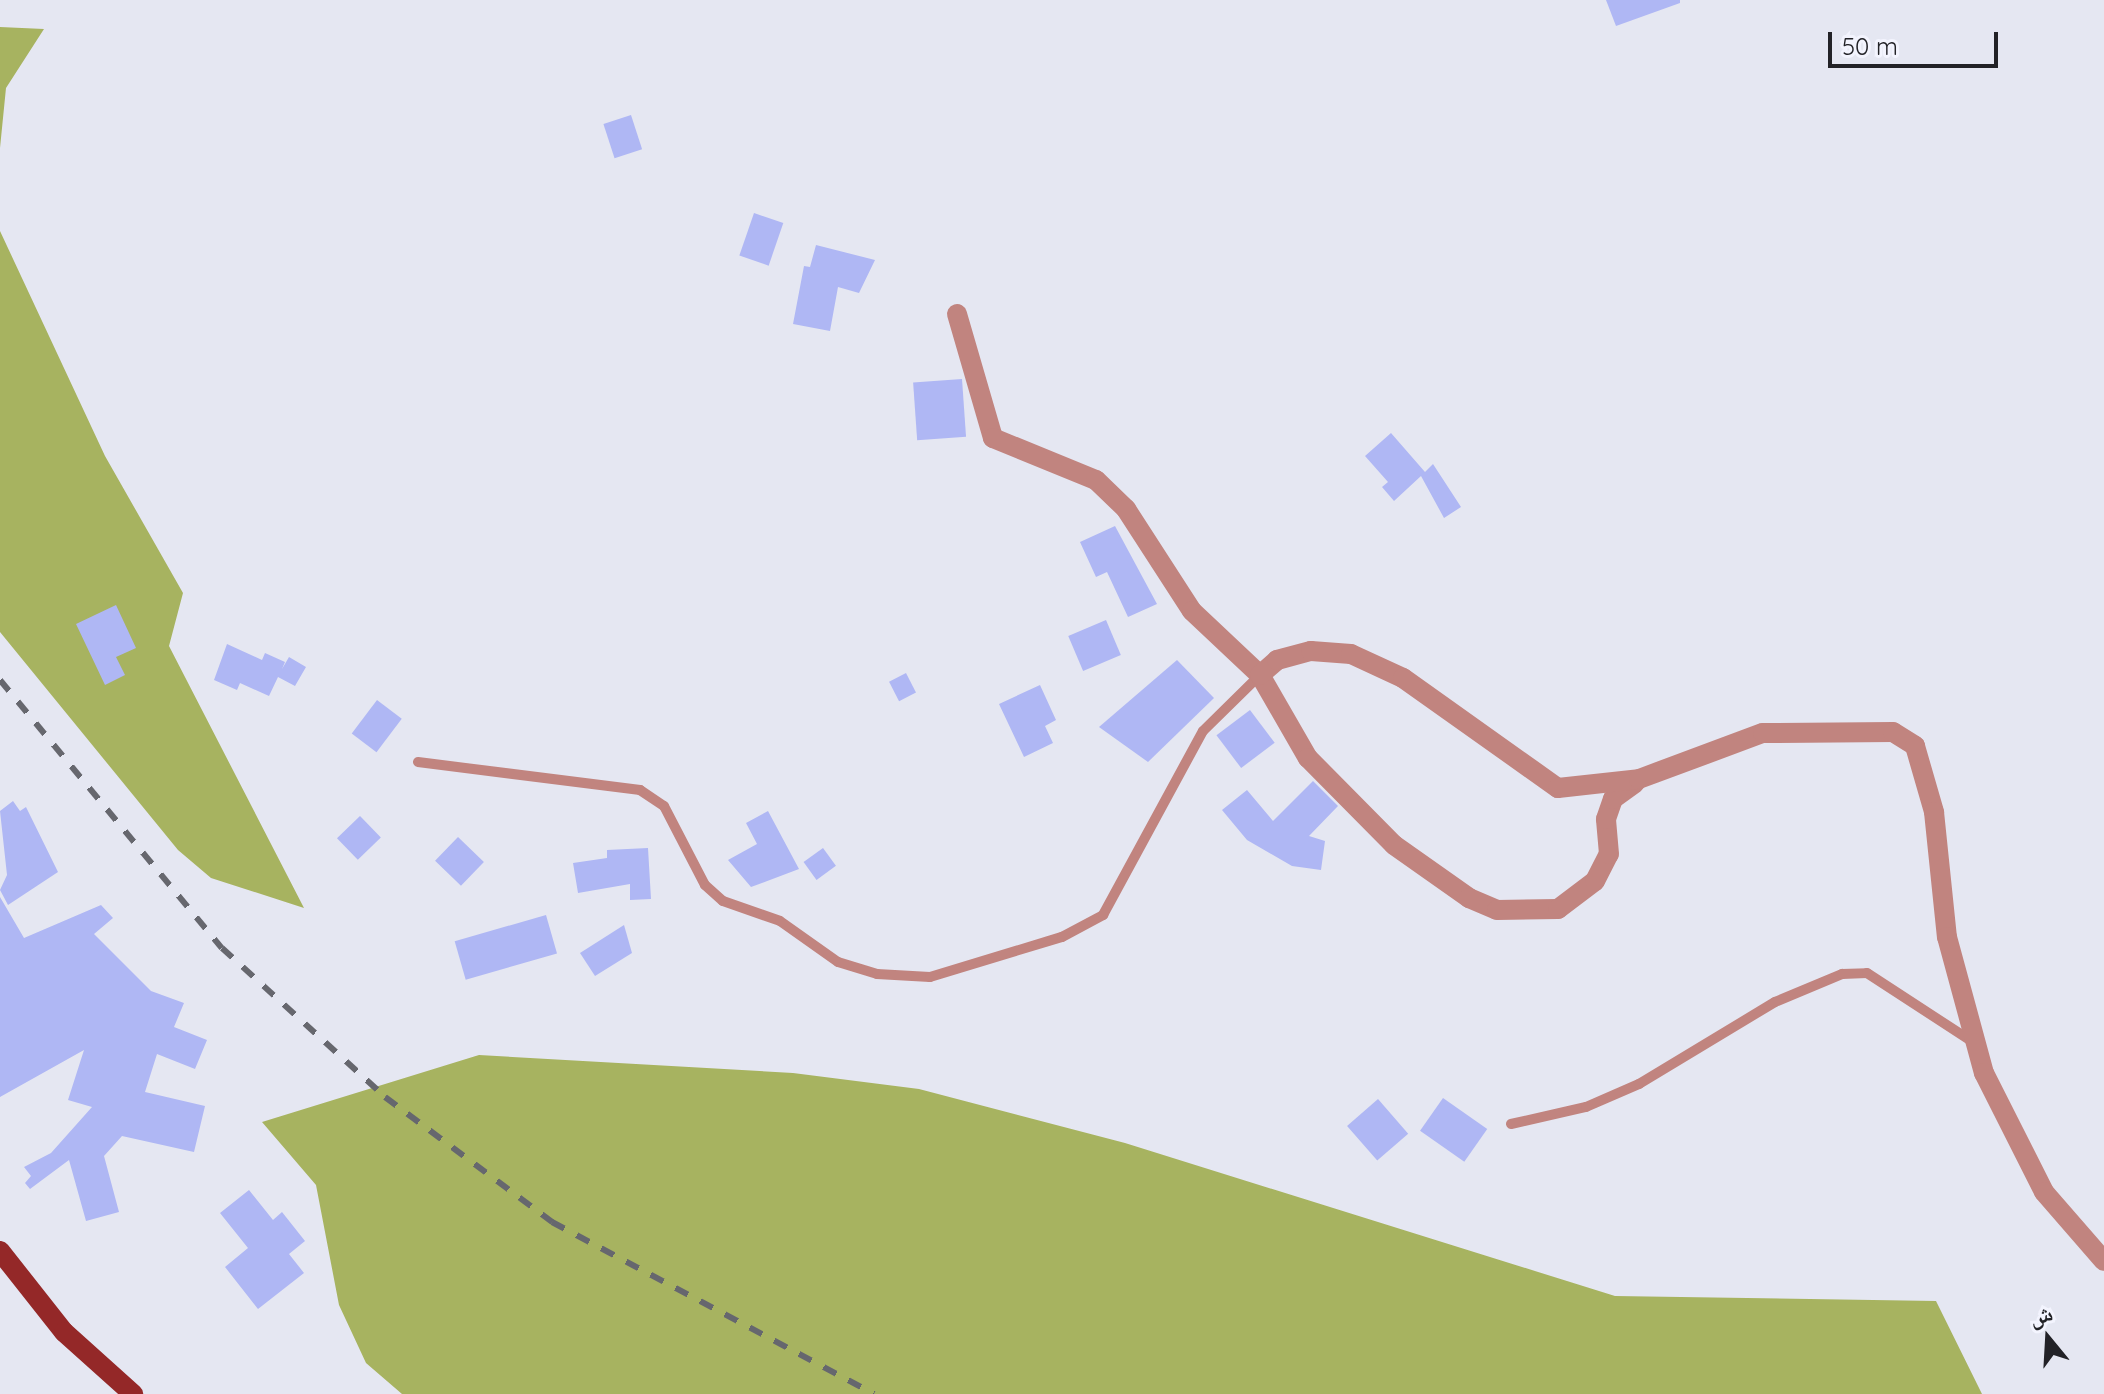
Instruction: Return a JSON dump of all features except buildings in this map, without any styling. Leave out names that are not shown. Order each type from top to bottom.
[{"type":"main road","points":[[0,1251],[64,1332],[133,1394]]},
{"type":"street","points":[[957,314],[993,438],[1096,480],[1126,509],[1192,611],[1260,675],[1308,758],[1350,804],[1394,845],[1497,910],[1558,909],[1595,881],[1609,854],[1606,819],[1613,799],[1639,779]]},
{"type":"street","points":[[1260,675],[1277,660],[1311,651],[1351,654],[1403,678],[1558,788],[1639,779],[1763,733],[1893,732],[1915,746],[1927,772],[1947,937],[1973,1042],[2044,1192],[2104,1261]]},
{"type":"lane","points":[[418,762],[640,790],[664,806],[705,885],[723,901],[780,921],[838,962],[877,974],[930,977],[1062,937],[1103,915],[1203,731],[1260,675]]},
{"type":"lane","points":[[1511,1124],[1586,1107],[1639,1084],[1775,1002],[1842,974],[1867,973],[1973,1042]]},
{"type":"green space","points":[[0,27],[44,29],[6,88],[0,148]]},
{"type":"green space","points":[[0,231],[105,456],[183,593],[169,646],[304,908],[211,878],[178,850],[0,632]]},
{"type":"green space","points":[[479,1055],[793,1073],[919,1089],[1125,1143],[1615,1296],[1936,1301],[1982,1394],[402,1394],[366,1363],[339,1305],[316,1185],[262,1122]]},
{"type":"railway","points":[[0,680],[222,948],[385,1097],[552,1222],[874,1394]]}]
